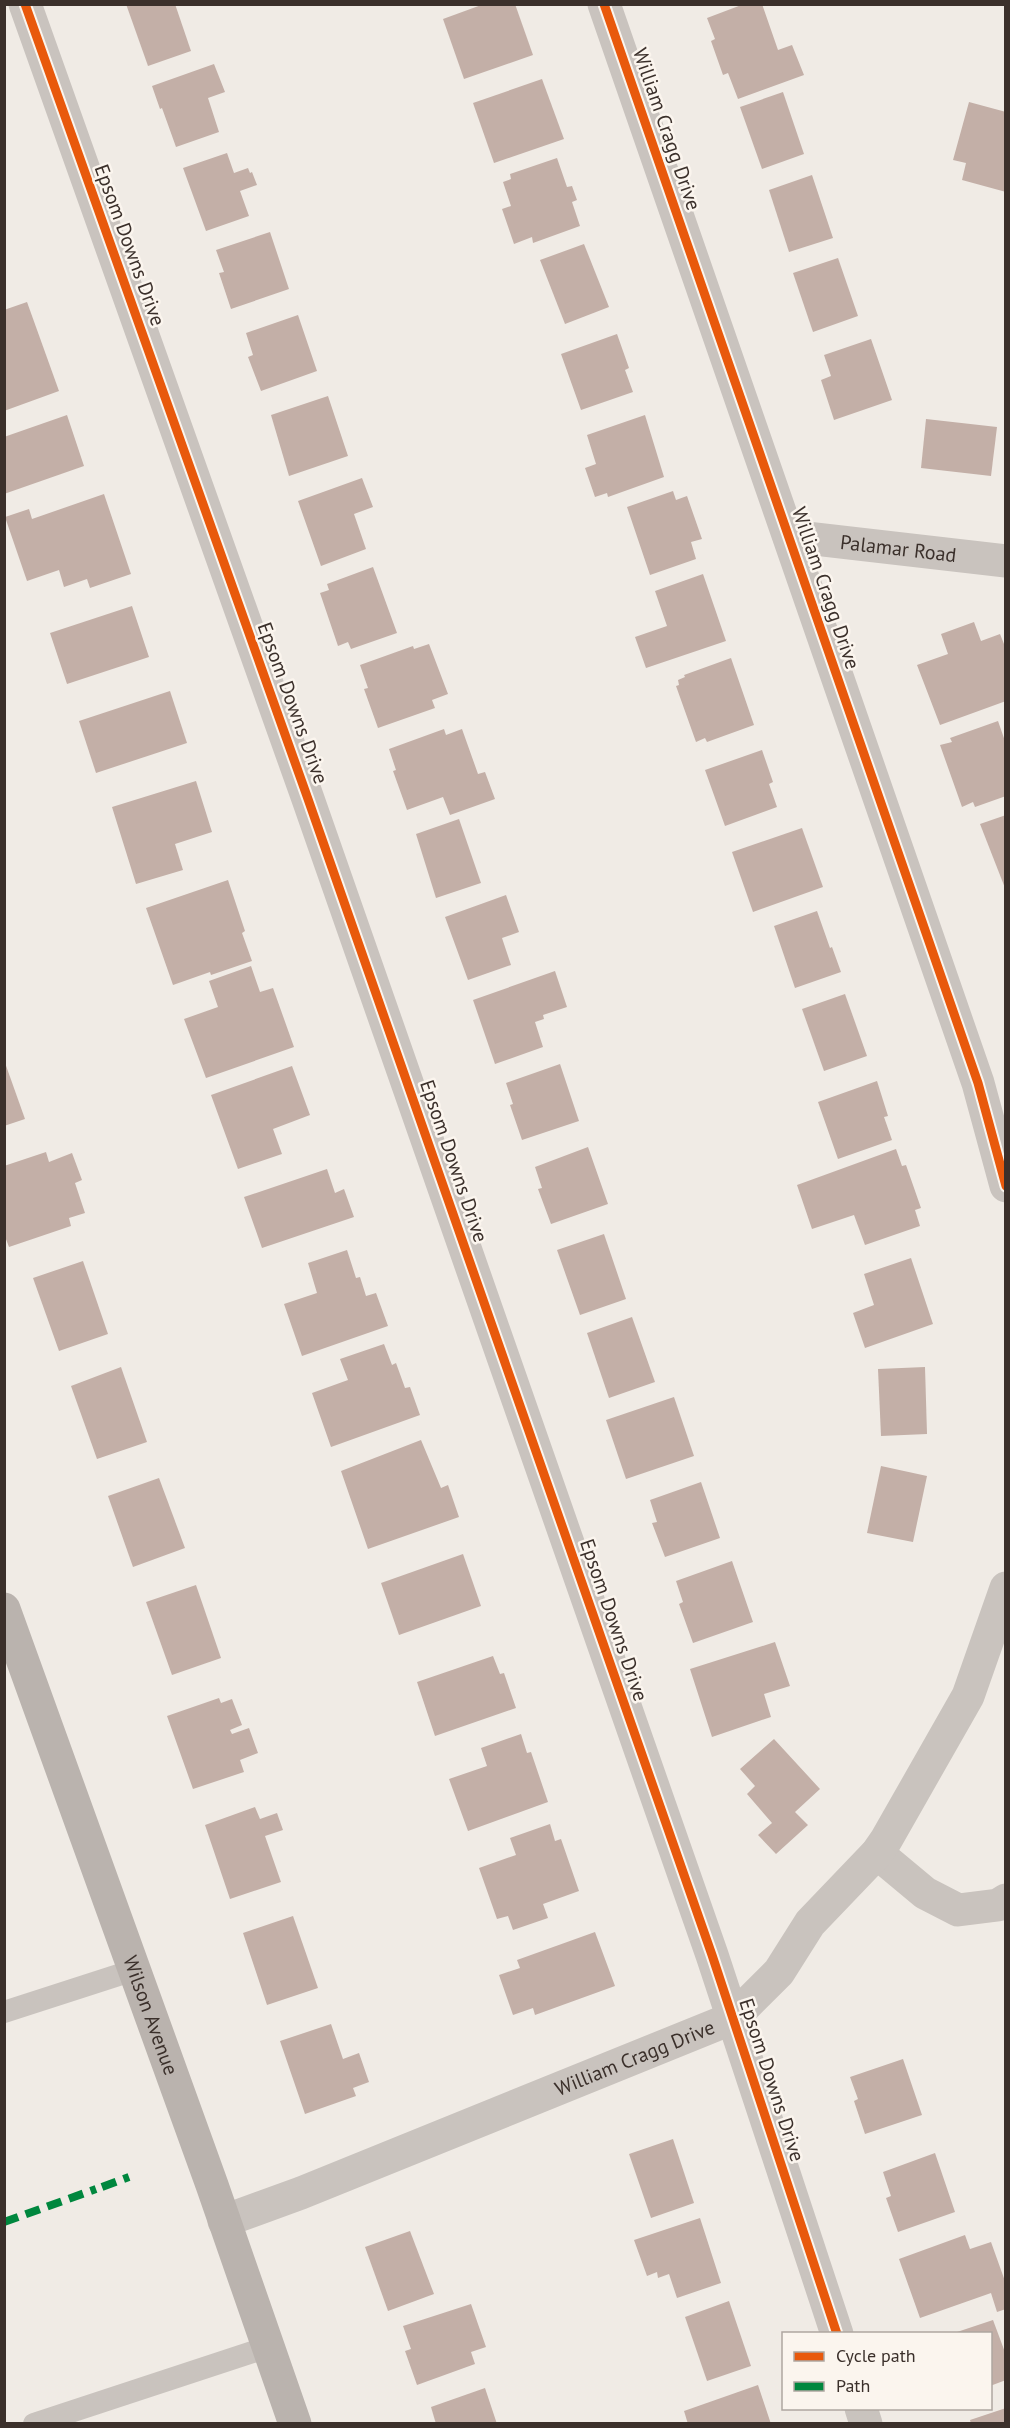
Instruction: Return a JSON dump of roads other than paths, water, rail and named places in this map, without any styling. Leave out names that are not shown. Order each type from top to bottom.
[{"type":"main road","name":"Wilson Avenue","points":[[4,1609],[295,2424]]},
{"type":"street","name":"Epsom Downs Drive","points":[[25,4],[308,799],[733,2018],[836,2332]]},
{"type":"street","name":"William Cragg Drive","points":[[604,4],[789,536],[992,1084],[1005,1186]]},
{"type":"street","name":"Palamar Road","points":[[789,536],[1005,561]]},
{"type":"street","name":"William Cragg Drive","points":[[224,2221],[301,2193],[733,2018],[779,1972],[810,1923],[877,1853],[907,1806],[968,1696],[1005,1588]]},
{"type":"street","points":[[877,1853],[925,1893],[958,1910],[998,1905],[1005,1900]]},
{"type":"lane","points":[[4,2012],[134,1970]]},
{"type":"lane","points":[[34,2424],[268,2347]]}]
